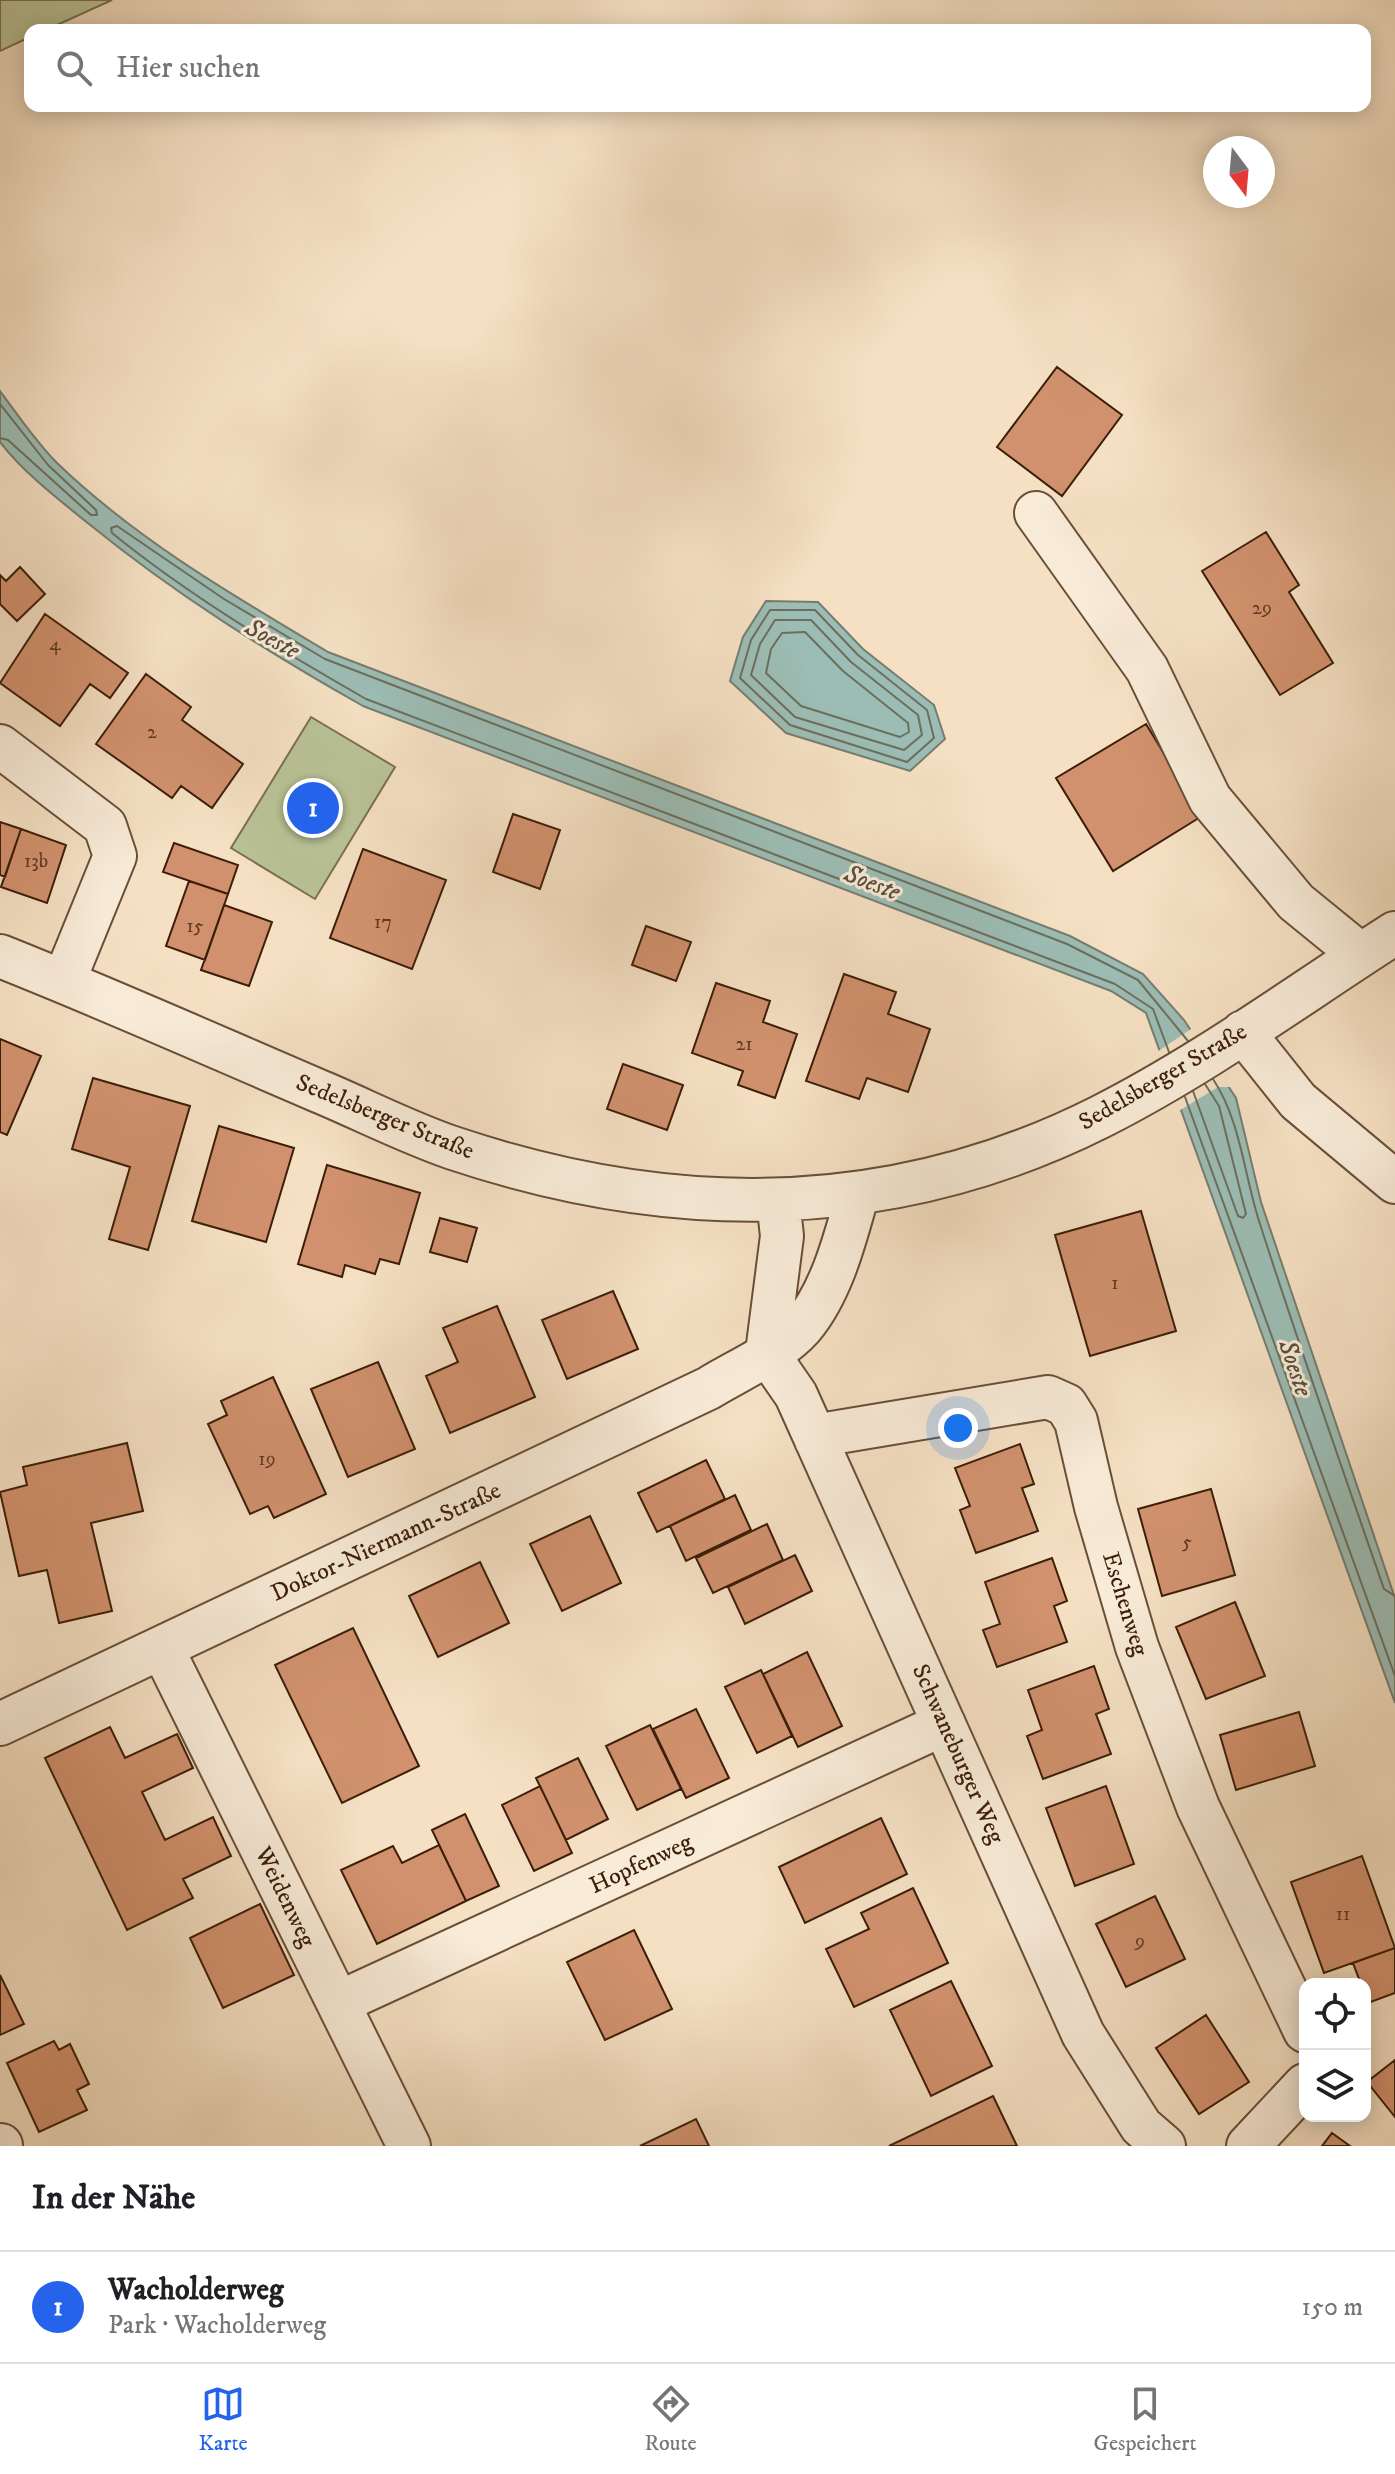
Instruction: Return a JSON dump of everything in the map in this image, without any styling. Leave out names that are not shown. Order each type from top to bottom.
[{"type":"street","points":[[1036,513],[1147,669],[1210,799],[1296,902],[1378,944]]},
{"type":"street","points":[[0,746],[105,826],[115,856],[64,981]]},
{"type":"street","name":"Sedelsberger Straße","points":[[0,956],[451,1148],[580,1185],[688,1200],[778,1200],[857,1196],[924,1183],[1018,1153],[1141,1095],[1378,944]]},
{"type":"street","points":[[1233,1038],[1298,1101],[1395,1182]]},
{"type":"street","name":"Doktor-Niermann-Straße","points":[[0,1724],[709,1388],[767,1353],[801,1327],[827,1285],[857,1196]]},
{"type":"street","points":[[767,1353],[782,1236],[778,1200]]},
{"type":"street","name":"Schwaneburger Weg","points":[[767,1353],[796,1395],[1083,2034],[1141,2139]]},
{"type":"street","name":"Eschenweg","points":[[816,1440],[832,1433],[1048,1397],[1066,1405],[1076,1421],[1096,1507],[1137,1647],[1187,1778],[1299,2018]]},
{"type":"street","name":"Weidenweg","points":[[162,1648],[409,2146]]},
{"type":"street","name":"Hopfenweg","points":[[338,2003],[944,1724]]},
{"type":"street","points":[[1248,2146],[1299,2091]]},
{"type":"green space","points":[[0,0],[112,0],[59,24],[24,24],[24,40],[0,51]]},
{"type":"green space","points":[[311,717],[395,767],[315,899],[231,848]]},
{"type":"water","name":"Soeste","points":[[0,391],[49,455],[120,517],[187,565],[328,652],[1070,936],[1143,974],[1184,1020],[1236,1098],[1261,1202],[1395,1598],[1395,1703],[1146,1013],[1111,991],[363,706],[256,643],[188,598],[121,550],[42,485],[0,442]]},
{"type":"water","points":[[766,601],[818,602],[863,649],[934,705],[945,739],[910,771],[786,733],[730,681],[743,637]]},
{"type":"pier","points":[[1194,1027],[1233,1087],[1218,1087],[1177,1112],[1157,1052]]},
{"type":"building","points":[[1057,367],[1122,415],[1062,496],[997,447]]},
{"type":"building","points":[[1266,532],[1299,585],[1289,592],[1333,663],[1280,695],[1202,571]]},
{"type":"building","points":[[20,567],[45,594],[17,621],[0,604],[0,575],[6,581]]},
{"type":"building","points":[[45,614],[128,673],[110,698],[90,684],[60,726],[0,683]]},
{"type":"building","points":[[146,674],[191,707],[182,720],[243,764],[212,808],[181,786],[172,798],[96,744]]},
{"type":"building","points":[[1146,724],[1202,816],[1113,871],[1056,778]]},
{"type":"building","points":[[513,814],[560,830],[540,889],[493,872]]},
{"type":"building","points":[[0,822],[21,829],[5,877],[0,875]]},
{"type":"building","points":[[21,829],[66,845],[47,903],[1,887]]},
{"type":"building","points":[[174,843],[238,865],[228,894],[163,872]]},
{"type":"building","points":[[363,849],[446,880],[412,969],[330,938]]},
{"type":"building","points":[[189,881],[228,894],[205,960],[166,946]]},
{"type":"building","points":[[224,905],[272,922],[249,986],[201,970]]},
{"type":"building","points":[[646,926],[691,942],[676,981],[632,965]]},
{"type":"building","points":[[844,974],[896,992],[888,1014],[930,1029],[908,1092],[867,1078],[859,1099],[806,1081]]},
{"type":"building","points":[[716,983],[770,1001],[763,1022],[797,1034],[775,1098],[738,1085],[743,1071],[692,1053]]},
{"type":"building","points":[[0,1039],[41,1056],[7,1135],[0,1132]]},
{"type":"building","points":[[623,1064],[683,1085],[667,1130],[607,1109]]},
{"type":"building","points":[[93,1078],[190,1106],[148,1250],[109,1239],[130,1167],[72,1149]]},
{"type":"building","points":[[219,1126],[294,1148],[266,1242],[192,1221]]},
{"type":"building","points":[[327,1165],[420,1193],[399,1264],[380,1259],[375,1274],[345,1265],[342,1277],[298,1264]]},
{"type":"building","points":[[1141,1211],[1176,1331],[1090,1356],[1055,1235]]},
{"type":"building","points":[[440,1218],[477,1228],[467,1262],[430,1252]]},
{"type":"building","points":[[613,1291],[638,1349],[567,1379],[542,1320]]},
{"type":"building","points":[[497,1306],[535,1397],[450,1433],[426,1376],[458,1362],[443,1328]]},
{"type":"building","points":[[378,1362],[415,1449],[348,1477],[311,1389]]},
{"type":"building","points":[[273,1377],[326,1494],[274,1518],[268,1506],[250,1514],[208,1424],[227,1415],[221,1401]]},
{"type":"building","points":[[127,1443],[143,1511],[91,1523],[112,1611],[59,1623],[47,1570],[19,1576],[0,1492],[27,1485],[23,1467]]},
{"type":"building","points":[[1020,1444],[1034,1484],[1022,1488],[1038,1531],[976,1553],[960,1510],[970,1506],[955,1468]]},
{"type":"building","points":[[706,1460],[725,1499],[657,1532],[638,1493]]},
{"type":"building","points":[[1211,1489],[1235,1575],[1162,1596],[1138,1509]]},
{"type":"building","points":[[735,1495],[751,1530],[686,1561],[670,1526]]},
{"type":"building","points":[[590,1516],[621,1583],[562,1611],[530,1544]]},
{"type":"building","points":[[767,1524],[783,1560],[713,1593],[696,1558]]},
{"type":"building","points":[[795,1555],[812,1591],[745,1624],[728,1587]]},
{"type":"building","points":[[1052,1558],[1067,1601],[1054,1606],[1067,1642],[997,1667],[983,1630],[1000,1624],[985,1582]]},
{"type":"building","points":[[480,1562],[509,1623],[438,1657],[409,1596]]},
{"type":"building","points":[[1235,1602],[1265,1676],[1206,1699],[1176,1627]]},
{"type":"building","points":[[353,1628],[419,1766],[342,1803],[275,1665]]},
{"type":"building","points":[[807,1652],[842,1726],[798,1747],[763,1674]]},
{"type":"building","points":[[1094,1666],[1109,1709],[1096,1714],[1111,1754],[1043,1779],[1027,1736],[1042,1730],[1028,1690]]},
{"type":"building","points":[[761,1670],[792,1736],[757,1753],[725,1687]]},
{"type":"building","points":[[696,1709],[729,1778],[686,1798],[653,1729]]},
{"type":"building","points":[[1299,1712],[1315,1766],[1236,1790],[1220,1735]]},
{"type":"building","points":[[650,1725],[681,1789],[637,1810],[606,1746]]},
{"type":"building","points":[[110,1727],[125,1758],[177,1734],[193,1768],[142,1792],[165,1840],[213,1817],[231,1856],[183,1879],[193,1898],[127,1930],[45,1758]]},
{"type":"building","points":[[578,1758],[608,1819],[566,1840],[536,1778]]},
{"type":"building","points":[[540,1786],[572,1853],[534,1871],[502,1805]]},
{"type":"building","points":[[1106,1786],[1134,1864],[1075,1886],[1046,1808]]},
{"type":"building","points":[[465,1814],[499,1886],[466,1901],[432,1830]]},
{"type":"building","points":[[881,1818],[907,1874],[805,1923],[779,1867]]},
{"type":"building","points":[[439,1845],[466,1901],[377,1944],[341,1870],[393,1846],[402,1863]]},
{"type":"building","points":[[1362,1856],[1395,1948],[1324,1973],[1291,1882]]},
{"type":"building","points":[[913,1888],[948,1963],[854,2007],[826,1949],[869,1929],[861,1913]]},
{"type":"building","points":[[1155,1896],[1185,1959],[1126,1987],[1096,1924]]},
{"type":"building","points":[[260,1904],[294,1975],[223,2008],[190,1938]]},
{"type":"building","points":[[634,1930],[672,2009],[605,2040],[567,1962]]},
{"type":"building","points":[[1395,1948],[1395,1993],[1371,2002],[1371,1978],[1359,1978],[1353,1963]]},
{"type":"building","points":[[0,1975],[24,2024],[0,2035]]},
{"type":"building","points":[[951,1981],[992,2066],[931,2096],[890,2010]]},
{"type":"building","points":[[1206,2015],[1249,2082],[1199,2114],[1156,2048]]},
{"type":"building","points":[[54,2041],[59,2050],[70,2044],[89,2084],[77,2090],[87,2110],[39,2132],[7,2063]]},
{"type":"building","points":[[1395,2060],[1395,2117],[1371,2087],[1371,2079]]},
{"type":"building","points":[[993,2096],[1017,2146],[889,2146]]},
{"type":"building","points":[[696,2119],[709,2146],[640,2146]]},
{"type":"building","points":[[1332,2133],[1350,2146],[1322,2146]]},
{"type":"place","name":"Wacholderweg","points":[[313,808]]}]
